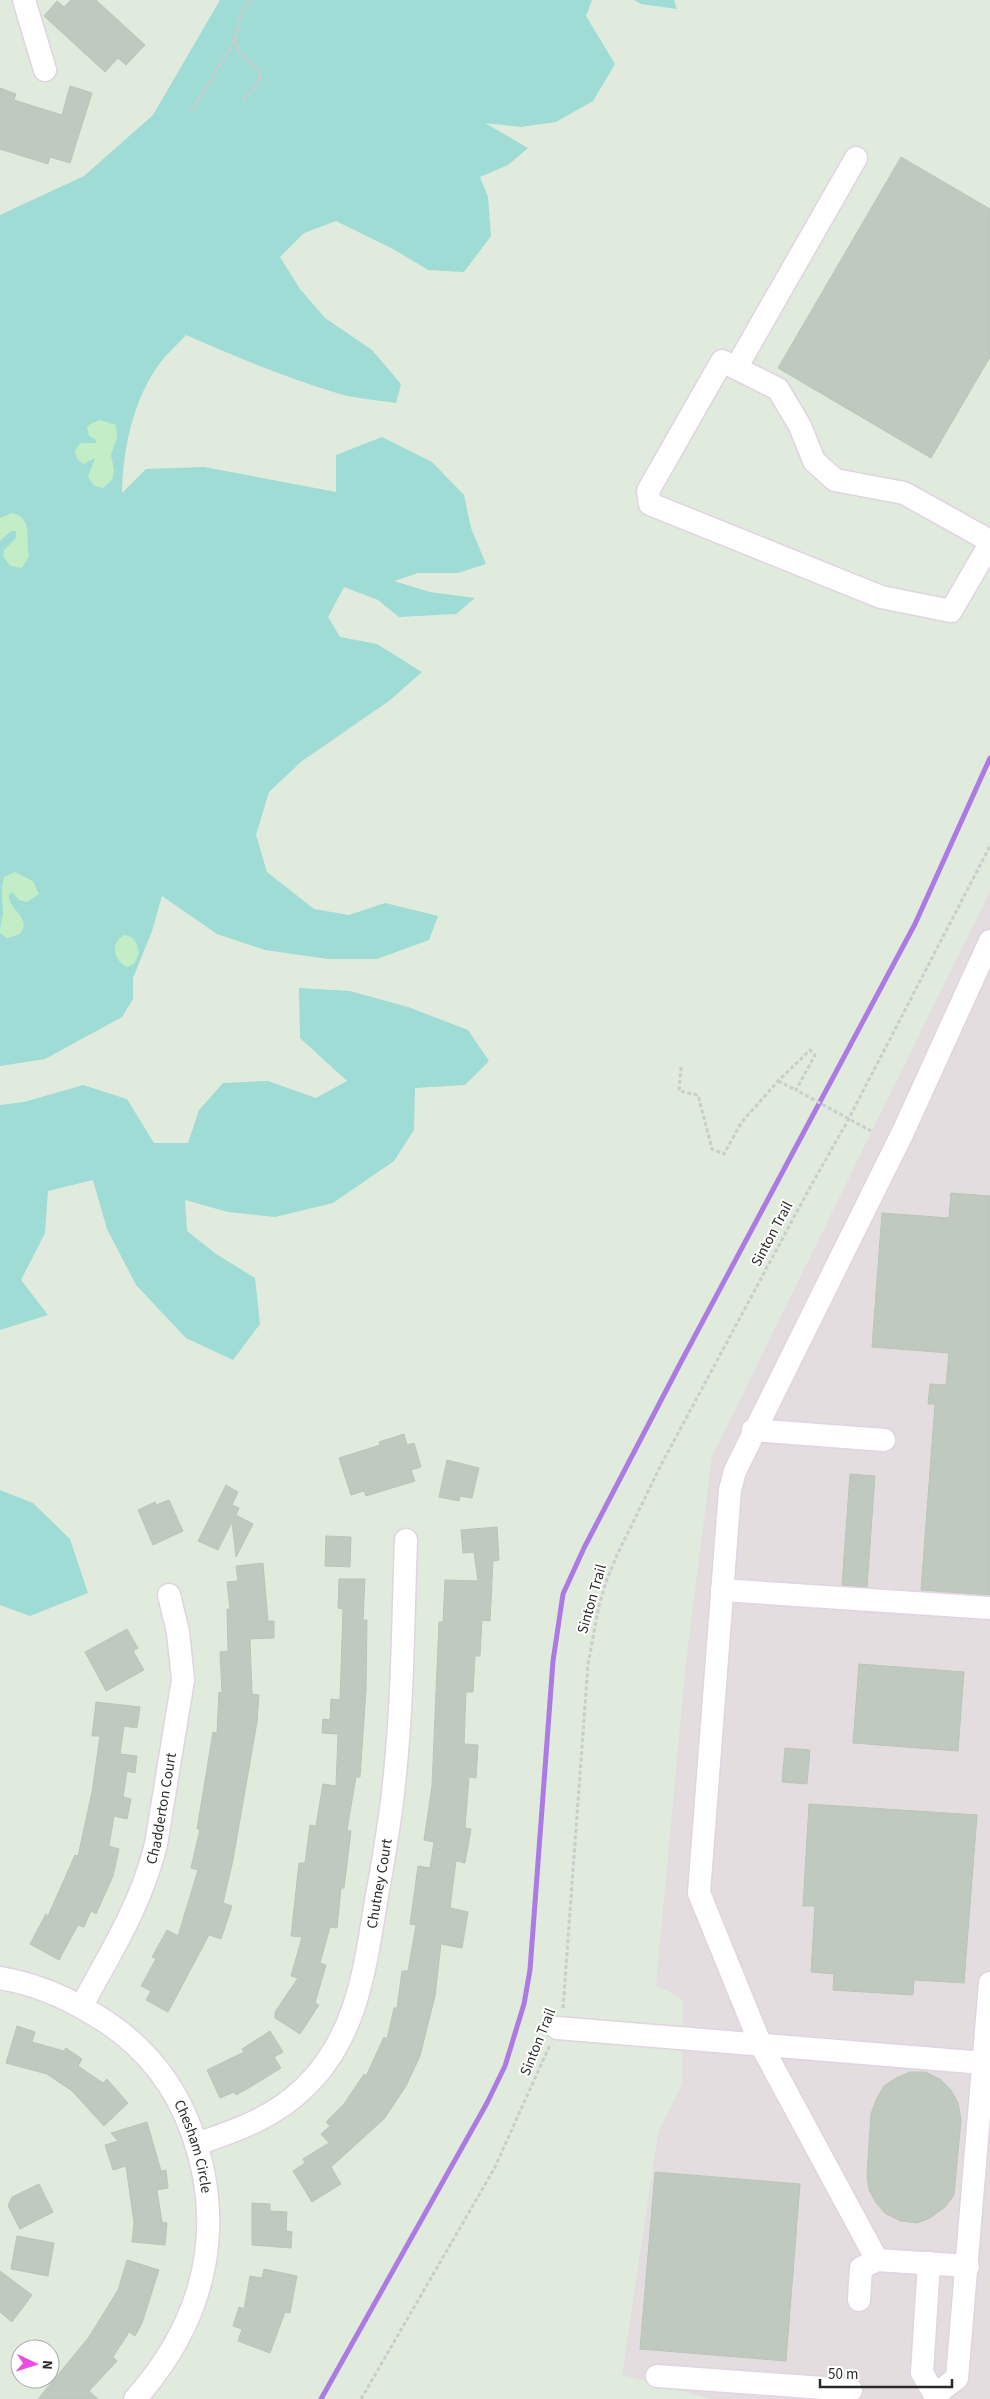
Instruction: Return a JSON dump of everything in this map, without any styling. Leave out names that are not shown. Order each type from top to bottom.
[{"type":"street","points":[[24,0],[45,70]]},
{"type":"street","points":[[736,368],[856,158]]},
{"type":"street","points":[[722,361],[778,389],[800,426],[814,461],[835,480],[904,493],[990,543],[951,611],[881,597],[650,504],[648,491],[722,361]]},
{"type":"street","points":[[877,2260],[760,2043],[699,1893],[730,1490],[735,1471],[754,1430],[900,1138],[990,941]]},
{"type":"street","points":[[754,1430],[884,1440]]},
{"type":"street","name":"Chutney Court","points":[[196,2144],[247,2126],[284,2105],[306,2087],[335,2050],[356,2006],[392,1806],[398,1742],[406,1540]]},
{"type":"street","points":[[722,1590],[990,1608]]},
{"type":"street","name":"Chadderton Court","points":[[81,2007],[132,1913],[151,1865],[156,1844],[182,1680],[178,1632],[169,1594]]},
{"type":"street","name":"Chesham Circle","points":[[0,1978],[31,1985],[81,2007],[107,2021],[149,2058],[178,2101],[196,2144],[204,2173],[209,2209],[205,2265],[198,2292],[184,2325],[161,2366],[135,2399]]},
{"type":"street","points":[[929,2264],[922,2373],[934,2397],[956,2378],[968,2266],[990,1983]]},
{"type":"street","points":[[557,2028],[760,2043],[984,2063]]},
{"type":"street","points":[[859,2300],[861,2268],[877,2260],[968,2266]]},
{"type":"street","points":[[657,2376],[851,2390]]},
{"type":"path","points":[[191,111],[210,77],[235,40],[241,14],[250,0]]},
{"type":"path","points":[[235,40],[239,53],[260,72],[259,83],[241,101]]},
{"type":"path","name":"Sinton Trail","points":[[361,2399],[494,2169],[557,2028],[564,2007],[588,1664],[599,1606],[618,1553],[660,1465],[849,1119],[990,846]]},
{"type":"path","points":[[681,1067],[679,1091],[698,1095],[712,1149],[724,1154],[741,1123],[778,1081],[810,1050],[815,1055],[796,1090]]},
{"type":"path","points":[[778,1081],[871,1131]]},
{"type":"shaded area","points":[[220,0],[592,0],[586,16],[615,64],[593,101],[556,122],[521,127],[485,123],[528,148],[508,165],[480,177],[488,197],[491,236],[464,272],[428,270],[395,250],[336,221],[304,233],[280,257],[300,289],[325,318],[372,350],[401,384],[396,403],[347,396],[320,388],[262,367],[186,335],[155,370],[140,398],[130,429],[124,461],[122,493],[146,469],[204,467],[336,492],[336,455],[382,437],[432,462],[464,495],[471,528],[486,564],[458,573],[418,573],[394,581],[430,592],[475,598],[456,614],[399,617],[378,600],[344,587],[328,617],[340,637],[377,644],[422,672],[389,701],[302,761],[269,792],[256,835],[267,872],[314,909],[349,915],[385,903],[438,916],[429,940],[377,959],[328,959],[265,950],[217,934],[162,896],[152,931],[133,978],[133,999],[122,1017],[45,1059],[0,1066],[0,215],[84,176],[153,115]]},
{"type":"shaded area","points":[[634,0],[674,0],[677,9],[641,4]]},
{"type":"shaded area","points":[[990,891],[990,2399],[711,2399],[622,2375],[658,2133],[682,2084],[683,2000],[656,1985],[686,1662],[712,1456]]},
{"type":"shaded area","points":[[299,988],[350,991],[408,1007],[468,1030],[489,1061],[465,1085],[415,1088],[414,1130],[394,1161],[333,1203],[275,1217],[228,1212],[185,1200],[187,1231],[216,1254],[255,1278],[260,1324],[233,1360],[186,1338],[136,1285],[107,1229],[93,1180],[48,1191],[45,1233],[21,1280],[48,1315],[0,1330],[0,1105],[24,1102],[83,1085],[127,1099],[154,1143],[188,1143],[199,1110],[223,1083],[268,1081],[316,1098],[347,1081],[300,1038]]},
{"type":"shaded area","points":[[0,1490],[33,1503],[70,1539],[88,1593],[30,1616],[0,1605]]},
{"type":"sand","points":[[100,420],[116,425],[117,438],[111,455],[114,470],[112,480],[103,488],[94,486],[88,477],[95,458],[83,464],[77,459],[75,451],[80,443],[97,443],[95,439],[89,436],[87,428],[90,424]]},
{"type":"sand","points":[[12,513],[23,519],[26,524],[29,556],[22,568],[10,566],[3,556],[4,550],[16,538],[16,531],[11,531],[0,541],[0,518]]},
{"type":"sand","points":[[15,872],[33,881],[39,894],[27,902],[19,900],[12,892],[9,895],[12,905],[24,923],[20,934],[7,938],[0,933],[3,913],[2,888],[4,877]]},
{"type":"sand","points":[[124,935],[131,937],[135,941],[139,953],[134,964],[127,967],[116,956],[115,951],[117,942]]},
{"type":"building","points":[[71,0],[96,0],[145,45],[126,65],[118,58],[105,72],[44,16],[57,1],[64,7]]},
{"type":"building","points":[[70,86],[92,93],[70,163],[50,157],[48,164],[0,149],[0,88],[16,94],[14,100],[62,115]]},
{"type":"building","points":[[901,157],[990,209],[990,357],[931,458],[778,368]]},
{"type":"building","points":[[951,1193],[990,1196],[990,1595],[921,1590],[935,1404],[928,1404],[930,1384],[946,1385],[949,1353],[872,1347],[882,1213],[949,1218]]},
{"type":"building","points":[[404,1434],[407,1445],[414,1443],[421,1467],[411,1470],[415,1481],[366,1496],[364,1491],[351,1495],[339,1458],[380,1445],[379,1442]]},
{"type":"building","points":[[447,1460],[479,1468],[472,1498],[460,1496],[459,1501],[439,1497]]},
{"type":"building","points":[[850,1474],[875,1476],[867,1587],[842,1585]]},
{"type":"building","points":[[226,1485],[238,1492],[232,1505],[239,1508],[236,1515],[253,1524],[236,1557],[232,1522],[218,1550],[198,1541]]},
{"type":"building","points":[[169,1500],[183,1531],[153,1545],[138,1510],[155,1502],[156,1505]]},
{"type":"building","points":[[497,1527],[499,1560],[493,1561],[490,1621],[482,1620],[480,1656],[475,1656],[473,1692],[466,1692],[464,1744],[478,1745],[476,1778],[469,1777],[465,1828],[471,1829],[465,1863],[456,1861],[450,1908],[468,1912],[462,1948],[441,1944],[435,1996],[420,2056],[406,2086],[384,2119],[331,2167],[341,2184],[312,2202],[293,2171],[305,2163],[303,2159],[329,2143],[321,2134],[330,2126],[326,2122],[344,2104],[364,2074],[366,2076],[384,2037],[387,2039],[394,2008],[397,2008],[402,1971],[408,1971],[416,1925],[410,1924],[418,1866],[430,1868],[434,1842],[424,1840],[432,1786],[439,1622],[443,1622],[445,1580],[478,1581],[474,1552],[463,1553],[461,1530]]},
{"type":"building","points":[[326,1536],[351,1537],[350,1567],[325,1566]]},
{"type":"building","points":[[263,1563],[268,1621],[274,1621],[274,1638],[250,1639],[252,1694],[259,1695],[257,1722],[233,1860],[223,1903],[232,1906],[221,1939],[209,1935],[168,2012],[146,2000],[151,1991],[141,1986],[156,1959],[152,1957],[167,1930],[178,1936],[198,1870],[191,1868],[200,1829],[197,1829],[213,1732],[217,1733],[219,1692],[222,1693],[220,1652],[228,1651],[227,1609],[230,1609],[227,1582],[238,1581],[236,1566]]},
{"type":"building","points":[[339,1579],[365,1579],[363,1620],[367,1620],[366,1690],[360,1777],[356,1777],[347,1830],[351,1831],[344,1888],[341,1888],[337,1928],[330,1927],[320,1963],[326,1965],[315,2003],[319,2005],[300,2034],[275,2018],[275,2012],[298,1978],[291,1976],[302,1937],[291,1936],[299,1863],[305,1863],[310,1825],[316,1826],[323,1784],[336,1786],[338,1734],[322,1733],[323,1719],[330,1720],[331,1699],[340,1700],[343,1609],[338,1608]]},
{"type":"building","points":[[127,1629],[138,1648],[133,1651],[144,1670],[106,1691],[85,1652]]},
{"type":"building","points":[[859,1664],[964,1672],[958,1751],[853,1743]]},
{"type":"building","points":[[96,1702],[140,1707],[137,1728],[124,1726],[120,1754],[137,1756],[135,1773],[127,1771],[123,1797],[131,1799],[127,1819],[114,1816],[109,1846],[119,1849],[113,1876],[96,1914],[91,1911],[84,1927],[78,1925],[59,1960],[30,1944],[46,1914],[48,1916],[75,1855],[78,1856],[92,1792],[100,1736],[92,1736]]},
{"type":"building","points":[[785,1748],[810,1750],[807,1784],[782,1782]]},
{"type":"building","points":[[809,1804],[977,1815],[964,1983],[914,1980],[913,1995],[833,1990],[834,1974],[811,1972],[815,1906],[803,1906]]},
{"type":"building","points":[[17,2026],[35,2032],[32,2042],[64,2051],[66,2048],[82,2059],[78,2066],[103,2083],[107,2079],[128,2103],[104,2126],[72,2091],[47,2074],[6,2063]]},
{"type":"building","points":[[270,2031],[283,2052],[274,2057],[281,2068],[236,2095],[234,2092],[220,2098],[207,2070],[244,2052],[242,2049]]},
{"type":"building","points":[[910,2072],[925,2072],[940,2079],[951,2090],[958,2103],[961,2120],[954,2195],[945,2207],[930,2218],[917,2223],[901,2221],[886,2214],[876,2203],[869,2190],[867,2175],[871,2114],[876,2100],[884,2086]]},
{"type":"building","points":[[147,2122],[161,2171],[166,2170],[168,2188],[157,2190],[162,2222],[167,2223],[165,2245],[132,2242],[134,2223],[126,2166],[113,2170],[105,2145],[118,2141],[111,2133]]},
{"type":"building","points":[[655,2172],[800,2184],[786,2361],[640,2349]]},
{"type":"building","points":[[39,2184],[53,2212],[20,2229],[8,2206],[12,2197]]},
{"type":"building","points":[[252,2203],[270,2204],[270,2211],[287,2212],[286,2231],[292,2232],[291,2248],[252,2245]]},
{"type":"building","points":[[17,2236],[54,2243],[48,2276],[11,2269]]},
{"type":"building","points":[[127,2260],[159,2270],[142,2323],[135,2336],[129,2332],[113,2357],[117,2361],[89,2391],[98,2399],[38,2399],[46,2389],[60,2389],[60,2372],[89,2337],[118,2290]]},
{"type":"building","points":[[264,2269],[297,2276],[290,2313],[285,2312],[270,2353],[238,2341],[242,2329],[233,2326],[239,2307],[244,2309],[250,2276],[262,2278]]},
{"type":"building","points":[[0,2271],[32,2295],[12,2322],[0,2312]]},
{"type":"waterway","points":[[321,2399],[487,2103],[505,2066],[524,2004],[530,1970],[553,1661],[563,1594],[584,1548],[681,1362],[915,924],[990,758]]}]
